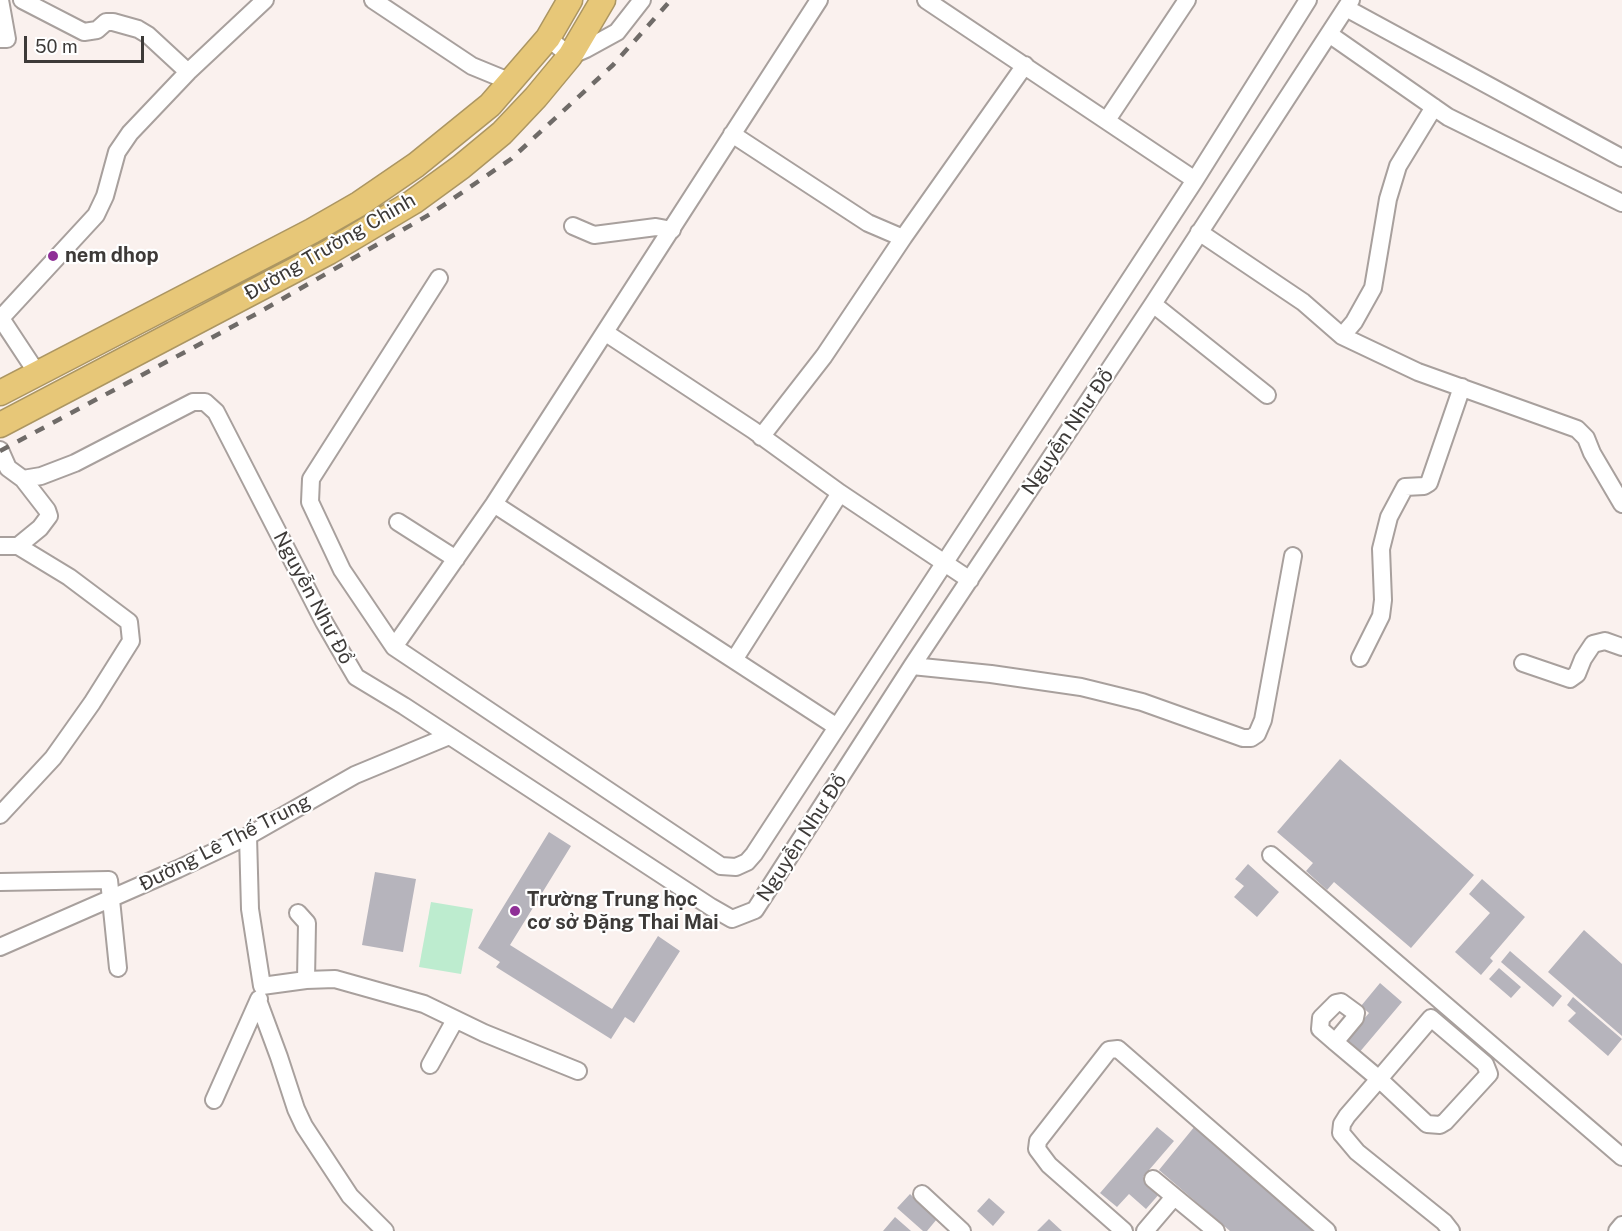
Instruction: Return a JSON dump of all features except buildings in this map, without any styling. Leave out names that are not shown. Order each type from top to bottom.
[{"type":"highway","name":"Đường Trường Chinh","points":[[0,393],[359,204],[416,165],[490,105],[548,38],[570,0]]},
{"type":"highway","name":"Đường Trường Chinh","points":[[0,425],[329,252],[413,202],[502,133],[536,97],[570,56],[603,0]]},
{"type":"street","points":[[0,0],[7,39],[0,39]]},
{"type":"street","points":[[22,0],[84,32],[97,30],[106,21],[138,29],[148,35],[188,72]]},
{"type":"street","points":[[37,373],[0,318],[96,215],[105,196],[117,152],[130,133],[188,72],[265,0]]},
{"type":"street","points":[[373,0],[472,66],[511,82]]},
{"type":"street","points":[[548,38],[570,56],[617,32],[642,0]]},
{"type":"street","points":[[394,647],[494,504],[819,0]]},
{"type":"street","points":[[926,0],[1195,180]]},
{"type":"street","points":[[1107,120],[1187,0]]},
{"type":"street","points":[[439,278],[311,478],[310,502],[342,570],[394,647],[721,866],[736,867],[747,862],[837,727],[1195,180],[1308,0]]},
{"type":"street","points":[[1349,4],[1622,158]]},
{"type":"street","name":"Nguyễn Như Đổ","points":[[23,479],[41,476],[75,463],[193,402],[205,402],[216,412],[324,622],[356,677],[711,908],[732,919],[755,910],[912,666],[1349,4]]},
{"type":"street","points":[[1329,34],[1448,117],[1622,203]]},
{"type":"street","points":[[761,437],[824,356],[903,238],[1025,65]]},
{"type":"street","points":[[1342,336],[1354,322],[1373,288],[1388,199],[1398,165],[1434,107]]},
{"type":"street","points":[[732,134],[868,223],[903,238]]},
{"type":"street","points":[[573,226],[594,235],[656,227],[672,230]]},
{"type":"street","points":[[1199,232],[1303,302],[1342,336],[1418,372],[1577,429],[1586,438],[1592,453],[1622,504]]},
{"type":"street","points":[[1153,304],[1267,395]]},
{"type":"street","points":[[606,333],[970,580]]},
{"type":"street","points":[[1360,658],[1381,616],[1383,600],[1381,549],[1389,517],[1405,487],[1424,486],[1429,483],[1462,387]]},
{"type":"street","points":[[0,450],[8,468],[23,479],[47,510],[49,516],[40,528],[18,546]]},
{"type":"street","points":[[734,660],[840,493]]},
{"type":"street","points":[[494,504],[837,727]]},
{"type":"street","points":[[398,522],[456,559]]},
{"type":"street","points":[[0,546],[18,546],[69,577],[129,622],[131,641],[92,703],[53,758],[0,815]]},
{"type":"street","points":[[912,666],[991,674],[1081,687],[1142,702],[1229,733],[1251,738],[1257,735],[1263,720],[1293,556]]},
{"type":"street","points":[[1523,663],[1570,679],[1577,674],[1583,659],[1593,645],[1605,641],[1622,648]]},
{"type":"street","name":"Đường Lê Thế Trung","points":[[0,947],[248,836],[355,775],[449,736]]},
{"type":"street","points":[[214,1100],[258,1004],[262,986],[250,909],[248,836]]},
{"type":"street","points":[[1271,855],[1622,1157]]},
{"type":"street","points":[[0,882],[109,880],[118,968]]},
{"type":"street","points":[[298,913],[307,923],[306,980]]},
{"type":"street","points":[[262,986],[335,979],[424,1004],[484,1033],[578,1071]]},
{"type":"street","points":[[258,1004],[304,1126],[343,1188],[385,1231]]},
{"type":"street","points":[[1335,1042],[1379,1079],[1427,1124],[1435,1125],[1445,1122],[1489,1074],[1485,1064],[1431,1018],[1379,1079],[1347,1116],[1342,1124],[1341,1133],[1358,1152],[1444,1222],[1451,1231]]},
{"type":"street","points":[[430,1065],[455,1020]]},
{"type":"street","points":[[1124,1231],[1049,1165],[1037,1149],[1038,1141],[1109,1050],[1118,1049],[1327,1231]]},
{"type":"street","points":[[1153,1179],[1216,1231]]},
{"type":"street","points":[[922,1194],[962,1231]]},
{"type":"street","points":[[1145,1231],[1174,1197]]},
{"type":"green space","points":[[431,902],[473,909],[461,974],[419,967]]},
{"type":"railway","points":[[0,451],[256,314],[432,213],[511,159],[613,65],[671,0]]},
{"type":"place","name":"nem dhop","points":[[53,256]]},
{"type":"place","name":"Trường Trung học cơ sở Đặng Thai Mai","points":[[515,911]]}]
